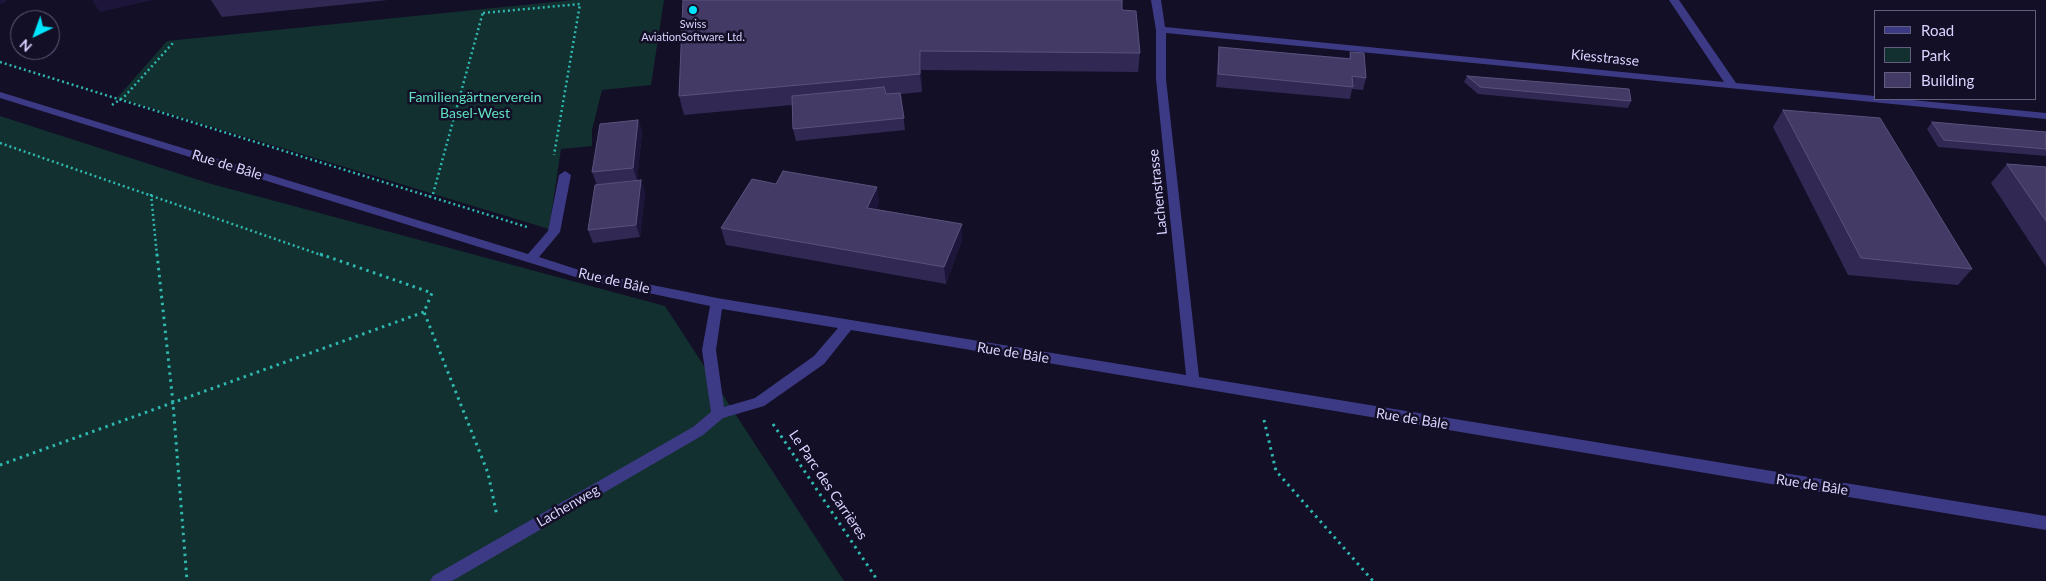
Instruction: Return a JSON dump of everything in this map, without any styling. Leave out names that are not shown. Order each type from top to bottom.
[{"type":"street","name":"Lachenstrasse","points":[[1156,0],[1161,30],[1161,79],[1193,382]]},
{"type":"street","points":[[1674,0],[1732,85]]},
{"type":"street","name":"Kiesstrasse","points":[[1161,30],[1874,99]]},
{"type":"street","name":"Rue de Bâle","points":[[0,95],[582,275],[717,303],[846,326],[2046,523]]},
{"type":"street","name":"Kiesstrasse","points":[[1884,100],[2046,116]]},
{"type":"street","points":[[530,259],[554,232],[565,175]]},
{"type":"street","points":[[717,303],[710,350],[718,414],[759,402],[819,360],[846,326]]},
{"type":"street","name":"Lachenweg","points":[[438,581],[698,432],[718,414]]},
{"type":"path","points":[[401,219],[433,194],[483,13],[580,4],[553,159]]},
{"type":"path","points":[[86,122],[121,99],[172,43]]},
{"type":"path","points":[[0,62],[551,235]]},
{"type":"path","points":[[0,143],[432,293],[424,312],[488,472],[502,544]]},
{"type":"path","points":[[151,194],[172,403],[187,581]]},
{"type":"path","points":[[0,465],[424,312]]},
{"type":"path","points":[[1258,393],[1276,471],[1373,581]]},
{"type":"path","name":"Le Parc des Carrières","points":[[759,402],[878,581]]},
{"type":"green space","name":"Familiengärtnerverein Basel-West","points":[[573,0],[664,0],[651,85],[602,90],[592,130],[592,146],[561,149],[549,229],[117,98],[167,41]]},
{"type":"green space","points":[[0,116],[208,183],[665,306],[844,581],[0,581]]},
{"type":"building","points":[[683,0],[1122,0],[1122,10],[1136,11],[1140,53],[920,51],[920,74],[679,96]]},
{"type":"building","points":[[1219,47],[1351,59],[1350,52],[1364,53],[1366,78],[1352,76],[1353,87],[1218,74]]},
{"type":"building","points":[[1467,76],[1629,89],[1631,101],[1480,87]]},
{"type":"building","points":[[884,87],[886,94],[900,93],[904,118],[793,129],[792,96]]},
{"type":"building","points":[[1783,110],[1880,118],[1972,269],[1861,258]]},
{"type":"building","points":[[638,120],[633,168],[592,172],[600,124]]},
{"type":"building","points":[[1932,122],[2046,132],[2046,149],[1944,140]]},
{"type":"building","points":[[2007,164],[2046,167],[2046,221]]},
{"type":"building","points":[[783,171],[877,187],[867,208],[962,224],[944,267],[721,228],[752,179],[776,184]]},
{"type":"building","points":[[641,180],[636,225],[588,230],[595,185]]},
{"type":"place","name":"Swiss AviationSoftware Ltd.","points":[[693,10]]}]
